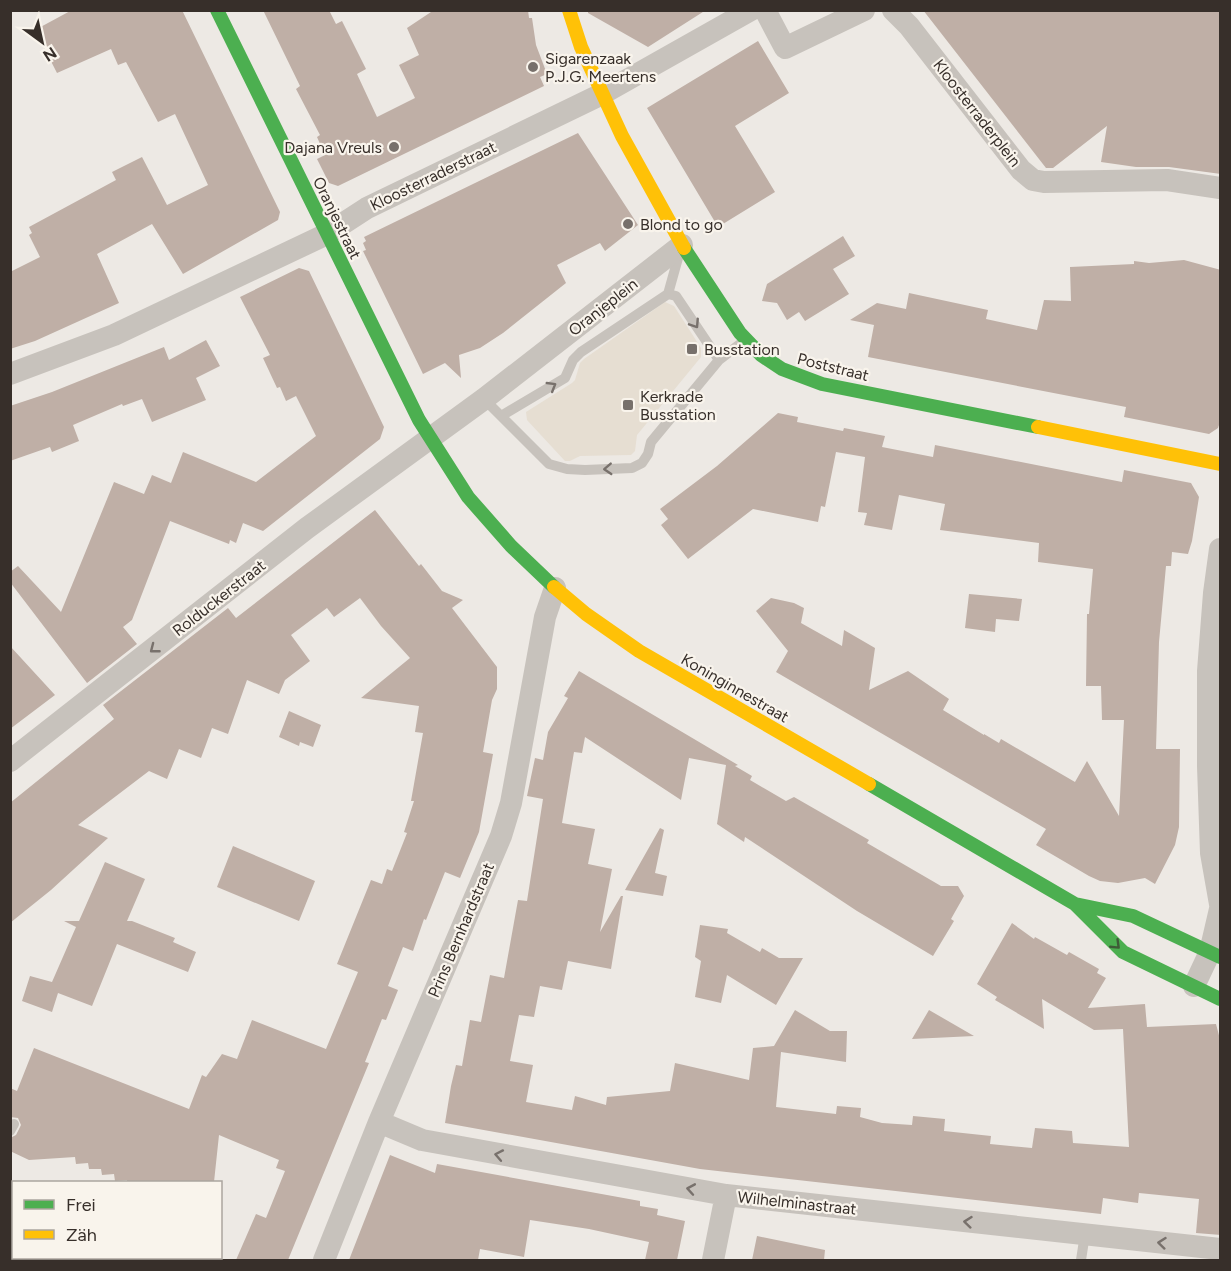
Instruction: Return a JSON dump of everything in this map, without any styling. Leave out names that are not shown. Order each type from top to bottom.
[{"type":"main road","name":"Oranjestraat","points":[[217,10],[406,396],[430,438]]},
{"type":"main road","name":"Poststraat","points":[[569,10],[578,38],[636,167],[682,245],[746,340],[780,369],[822,384],[1221,464]]},
{"type":"main road","name":"Koninginnestraat","points":[[430,438],[450,472],[493,526],[555,588],[615,635],[675,673],[1075,904],[1123,952],[1221,999]]},
{"type":"main road","name":"Koninginnestraat","points":[[1075,904],[1133,916],[1215,955]]},
{"type":"street","name":"Kloosterraderstraat","points":[[10,374],[114,335],[327,234],[366,208],[602,94],[751,10]]},
{"type":"street","points":[[765,10],[785,48],[864,10]]},
{"type":"street","name":"Kloosterraderplein","points":[[893,10],[909,26],[1021,170],[1033,180],[1044,182],[1167,180],[1221,188]]},
{"type":"street","name":"Oranjeplein","points":[[430,438],[484,399],[682,245]]},
{"type":"street","name":"Rolduckerstraat","points":[[10,761],[307,528],[430,438]]},
{"type":"street","points":[[1221,549],[1210,640],[1208,766],[1211,853],[1221,904]]},
{"type":"street","name":"Prins Bernhardstraat","points":[[324,1260],[379,1122],[501,836],[511,803],[545,617],[555,588]]},
{"type":"street","points":[[1194,986],[1215,955],[1221,909]]},
{"type":"street","name":"Wilhelminastraat","points":[[379,1122],[422,1140],[726,1195],[1221,1249]]},
{"type":"street","points":[[713,1260],[726,1195]]},
{"type":"lane","points":[[682,245],[668,294],[676,296],[719,360]]},
{"type":"lane","name":"Oranjeplein","points":[[501,416],[565,378],[573,360],[581,352],[668,294]]},
{"type":"lane","points":[[484,399],[549,464],[567,469],[585,470],[632,468],[642,463],[648,454],[651,442],[719,360],[746,340]]},
{"type":"lane","points":[[1080,1260],[1085,1234]]},
{"type":"shaded area","points":[[665,302],[674,306],[701,348],[701,357],[637,435],[635,451],[631,455],[580,456],[565,461],[527,420],[526,412],[572,383],[584,359]]},
{"type":"building","points":[[72,10],[182,10],[280,212],[278,220],[183,274],[152,224],[97,254],[119,303],[35,341],[10,349],[10,272],[40,257],[29,235],[32,233],[29,227],[116,180],[112,172],[142,157],[167,205],[208,185],[175,114],[158,122],[126,62],[118,65],[111,49],[57,73],[35,30]]},
{"type":"building","points":[[263,10],[329,10],[336,24],[342,21],[366,69],[357,74],[377,117],[415,98],[399,65],[419,55],[407,28],[434,10],[528,10],[529,18],[532,18],[536,45],[547,74],[540,77],[544,86],[338,186],[329,183],[317,159],[325,155],[317,137],[320,135],[296,89],[300,86]]},
{"type":"building","points":[[588,10],[706,10],[648,47],[588,13]]},
{"type":"building","points":[[923,10],[1221,10],[1221,174],[1101,162],[1107,126],[1053,168],[1046,168]]},
{"type":"building","points":[[758,41],[789,93],[735,126],[775,192],[718,227],[647,108]]},
{"type":"building","points":[[578,133],[638,225],[605,251],[600,243],[557,265],[566,283],[503,333],[480,348],[459,355],[461,378],[445,363],[423,374],[363,251],[366,250],[363,243],[366,241],[364,237]]},
{"type":"building","points":[[843,236],[855,256],[833,269],[849,294],[805,321],[799,312],[787,320],[777,303],[762,301],[767,284]]},
{"type":"building","points":[[1184,260],[1221,270],[1221,419],[1218,428],[1209,434],[1124,417],[1126,407],[868,357],[874,325],[850,320],[877,303],[906,309],[909,293],[988,310],[986,319],[1037,330],[1044,300],[1071,301],[1070,267],[1134,264],[1134,261],[1149,263]]},
{"type":"building","points":[[299,268],[309,271],[384,427],[380,439],[263,531],[243,523],[236,543],[230,540],[229,544],[170,521],[132,620],[123,627],[137,644],[87,683],[10,582],[10,572],[18,566],[61,612],[114,482],[144,494],[152,475],[171,483],[183,452],[256,482],[316,436],[296,396],[286,401],[280,387],[277,388],[263,358],[270,355],[240,297]]},
{"type":"building","points":[[206,340],[220,366],[196,378],[206,400],[152,422],[142,399],[123,406],[122,404],[73,425],[79,441],[52,452],[50,447],[10,461],[10,406],[52,392],[164,347],[169,360]]},
{"type":"building","points":[[778,413],[798,417],[797,422],[885,436],[882,447],[933,457],[935,445],[1122,482],[1124,470],[1191,483],[1199,497],[1192,541],[1188,554],[1172,552],[1171,566],[1166,566],[1159,642],[1156,749],[1180,749],[1179,827],[1175,845],[1155,884],[1145,878],[1118,883],[1100,881],[1089,876],[1036,845],[1046,829],[776,672],[788,651],[756,611],[771,598],[794,603],[804,608],[801,623],[842,646],[844,630],[875,648],[869,690],[908,671],[949,699],[943,710],[999,743],[1001,739],[1075,782],[1087,761],[1119,816],[1124,720],[1102,720],[1101,686],[1086,686],[1087,614],[1089,614],[1093,569],[1038,562],[1039,543],[940,530],[945,504],[899,495],[892,530],[864,525],[867,513],[858,512],[865,457],[836,452],[825,507],[821,506],[818,522],[753,509],[688,559],[661,525],[668,519],[660,509],[717,466]]},
{"type":"building","points":[[375,510],[442,591],[463,600],[452,608],[497,667],[497,689],[492,700],[483,752],[493,754],[479,832],[460,878],[445,872],[426,920],[424,919],[413,951],[403,947],[388,986],[398,990],[386,1020],[382,1019],[365,1062],[369,1063],[288,1260],[236,1260],[256,1214],[266,1218],[285,1171],[276,1168],[279,1160],[219,1135],[214,1181],[115,1181],[114,1174],[102,1175],[101,1169],[89,1169],[88,1163],[76,1164],[75,1157],[29,1160],[10,1151],[10,1138],[16,1135],[21,1125],[18,1118],[10,1117],[10,1088],[17,1091],[34,1048],[189,1109],[202,1075],[206,1077],[222,1054],[237,1059],[252,1020],[326,1049],[358,972],[337,964],[371,880],[382,884],[387,869],[392,871],[407,833],[404,832],[414,801],[411,801],[423,733],[415,732],[419,706],[361,698],[410,658],[360,598],[334,617],[327,608],[291,635],[310,661],[285,680],[279,694],[247,680],[228,734],[212,728],[201,758],[179,749],[167,779],[149,771],[78,825],[108,838],[51,890],[10,923],[10,803],[114,719],[103,705],[228,608],[236,618]]},
{"type":"building","points":[[969,594],[1022,599],[1019,621],[996,619],[995,632],[965,628]]},
{"type":"building","points":[[10,646],[55,695],[10,729]]},
{"type":"building","points":[[579,671],[738,765],[735,766],[752,776],[750,780],[786,801],[794,797],[869,840],[867,843],[941,886],[958,886],[964,896],[951,919],[954,921],[933,956],[857,911],[745,837],[744,842],[717,824],[726,765],[689,758],[681,800],[585,737],[582,753],[574,752],[562,823],[595,829],[588,864],[612,869],[600,932],[623,896],[611,969],[568,961],[562,990],[540,986],[534,1017],[519,1015],[510,1061],[533,1065],[526,1102],[572,1110],[575,1096],[606,1105],[607,1097],[670,1091],[675,1063],[749,1080],[753,1048],[774,1046],[795,1010],[830,1031],[847,1031],[846,1062],[781,1052],[776,1107],[836,1114],[837,1106],[861,1108],[860,1117],[882,1123],[912,1125],[913,1116],[945,1119],[944,1131],[991,1136],[990,1144],[1032,1148],[1035,1128],[1072,1131],[1073,1143],[1129,1147],[1123,1029],[1094,1030],[1042,999],[1044,1029],[995,1000],[997,997],[977,984],[1012,923],[1034,939],[1035,937],[1067,955],[1069,952],[1099,969],[1097,973],[1106,978],[1088,1008],[1145,1004],[1147,1027],[1216,1024],[1221,1043],[1221,1235],[1196,1233],[1199,1199],[1139,1193],[1138,1203],[1103,1198],[1101,1214],[700,1169],[445,1123],[456,1065],[462,1066],[470,1020],[481,1022],[490,975],[504,978],[518,900],[527,901],[543,799],[527,796],[535,758],[543,760],[548,732],[568,698],[564,696]]},
{"type":"building","points":[[289,711],[321,725],[313,747],[300,742],[299,746],[279,737]]},
{"type":"building","points":[[660,828],[664,830],[655,873],[667,876],[663,896],[625,890]]},
{"type":"building","points":[[233,846],[315,881],[299,921],[217,887]]},
{"type":"building","points":[[105,862],[145,879],[127,921],[175,938],[173,942],[196,952],[188,972],[117,944],[92,1006],[58,993],[52,1012],[22,1001],[30,976],[52,982],[76,927],[64,921],[79,921]]},
{"type":"building","points":[[700,925],[728,929],[727,933],[760,952],[762,948],[779,958],[803,958],[776,1005],[727,975],[721,1003],[695,997],[701,961],[695,957]]},
{"type":"building","points":[[929,1010],[974,1036],[912,1039]]},
{"type":"building","points":[[390,1155],[435,1173],[437,1164],[640,1201],[640,1206],[658,1209],[657,1215],[685,1221],[677,1260],[645,1260],[649,1242],[589,1229],[530,1220],[524,1257],[480,1249],[478,1260],[349,1260]]},
{"type":"building","points":[[757,1236],[825,1250],[824,1260],[752,1260]]},
{"type":"traffic: fast","points":[[217,10],[419,420],[468,497],[511,546],[554,587]]},
{"type":"traffic: fast","points":[[684,248],[740,333],[761,355],[782,369],[822,384],[1038,427]]},
{"type":"traffic: fast","points":[[869,784],[1075,904],[1123,952],[1220,999]]},
{"type":"traffic: fast","points":[[1075,904],[1133,916],[1220,957]]},
{"type":"traffic: slow","points":[[569,10],[581,47],[622,136],[684,248]]},
{"type":"traffic: slow","points":[[1038,427],[1220,464]]},
{"type":"traffic: slow","points":[[554,587],[586,614],[639,651],[869,784]]},
{"type":"place","name":"Sigarenzaak P.J.G. Meertens","points":[[533,67]]},
{"type":"place","name":"Dajana Vreuls","points":[[394,147]]},
{"type":"place","name":"Blond to go","points":[[628,224]]},
{"type":"place","name":"Busstation","points":[[692,349]]},
{"type":"place","name":"Kerkrade Busstation","points":[[628,405]]}]
